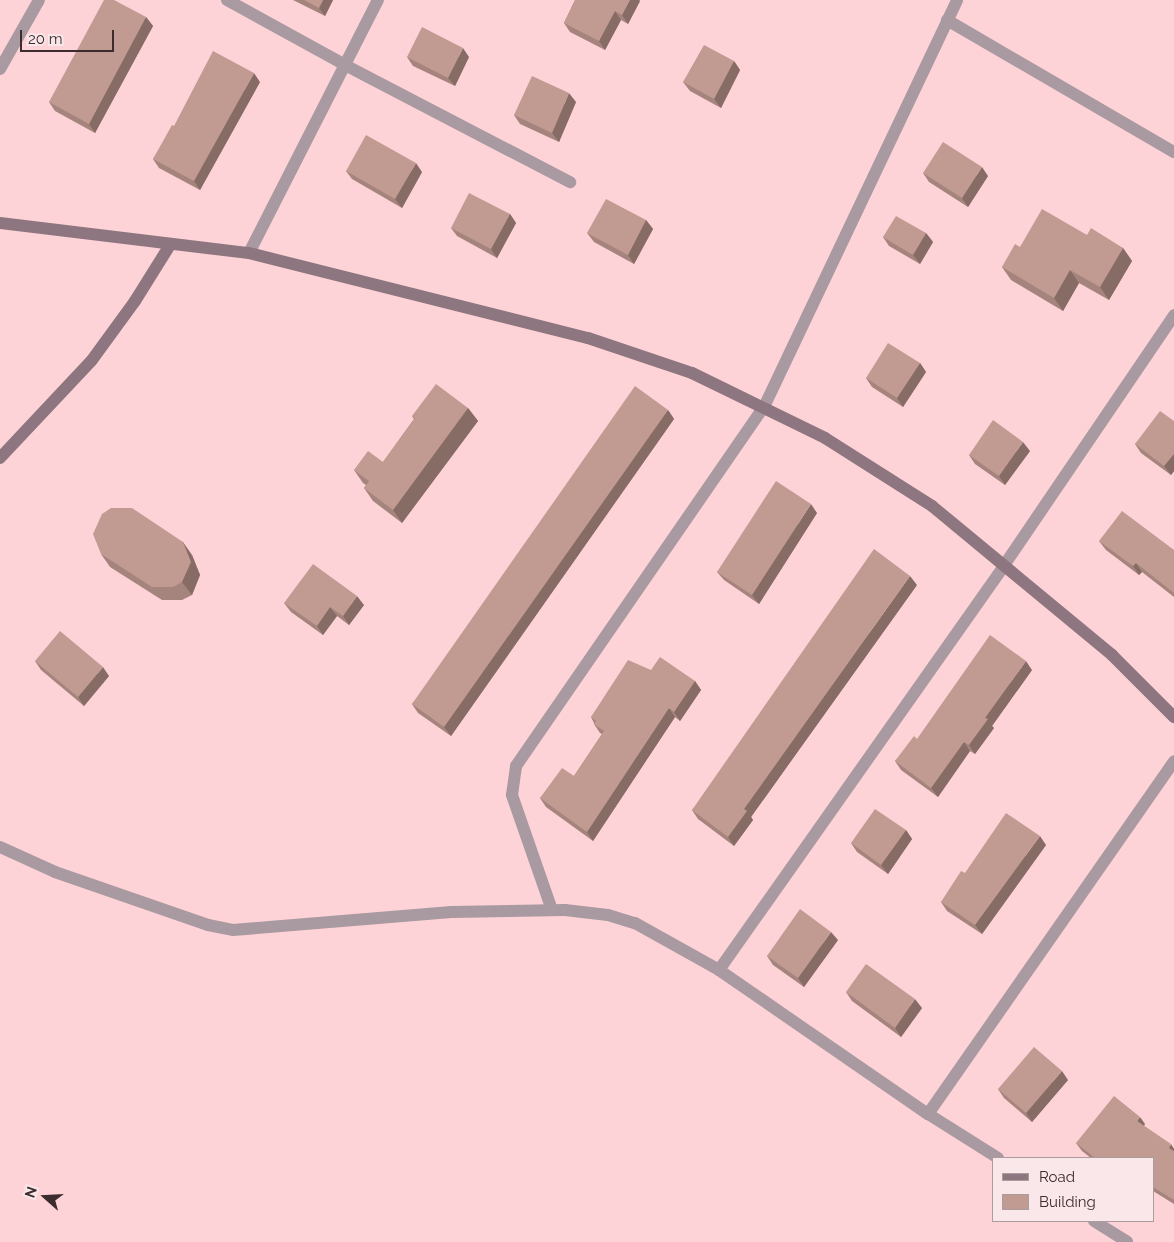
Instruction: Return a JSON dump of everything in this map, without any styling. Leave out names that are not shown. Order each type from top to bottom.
[{"type":"street","points":[[0,69],[39,0]]},
{"type":"street","points":[[227,0],[344,66],[570,182]]},
{"type":"street","points":[[249,253],[378,0]]},
{"type":"street","points":[[552,910],[512,795],[516,766],[764,407],[957,0]]},
{"type":"street","points":[[947,20],[1174,152]]},
{"type":"street","points":[[0,223],[170,245],[249,253],[588,338],[692,372],[825,438],[932,506],[1112,655],[1174,717]]},
{"type":"street","points":[[0,458],[92,360],[135,301],[170,245]]},
{"type":"street","points":[[719,970],[1004,564],[1174,315]]},
{"type":"street","points":[[928,1114],[1174,761]]},
{"type":"street","points":[[0,847],[55,872],[208,926],[233,930],[451,912],[552,910],[608,915],[635,923],[719,970],[928,1114],[996,1157]]},
{"type":"street","points":[[1096,1222],[1127,1242]]},
{"type":"building","points":[[104,0],[114,0],[146,17],[89,124],[49,102]]},
{"type":"building","points":[[304,0],[323,0],[319,8]]},
{"type":"building","points":[[575,0],[630,0],[622,15],[615,11],[599,41],[564,23]]},
{"type":"building","points":[[422,27],[463,48],[448,78],[407,57]]},
{"type":"building","points":[[704,45],[734,61],[714,99],[683,82]]},
{"type":"building","points":[[213,51],[254,73],[194,181],[153,159],[172,125],[174,126]]},
{"type":"building","points":[[532,76],[569,93],[552,133],[514,115]]},
{"type":"building","points":[[366,135],[416,163],[395,199],[346,171]]},
{"type":"building","points":[[943,142],[982,167],[962,198],[923,173]]},
{"type":"building","points":[[469,193],[510,214],[491,249],[451,228]]},
{"type":"building","points":[[606,199],[646,220],[628,255],[587,233]]},
{"type":"building","points":[[1042,209],[1087,235],[1091,228],[1123,248],[1100,287],[1070,270],[1054,298],[1002,267],[1015,244],[1020,247]]},
{"type":"building","points":[[896,216],[926,233],[913,255],[883,237]]},
{"type":"building","points":[[888,343],[920,363],[897,398],[866,378]]},
{"type":"building","points":[[436,384],[468,408],[393,510],[364,488],[369,481],[354,470],[368,451],[383,462],[415,418],[412,416]]},
{"type":"building","points":[[635,386],[668,410],[444,727],[412,704]]},
{"type":"building","points":[[1160,411],[1174,421],[1174,454],[1164,466],[1135,444]]},
{"type":"building","points":[[993,420],[1023,442],[999,476],[969,455]]},
{"type":"building","points":[[776,481],[811,504],[752,595],[717,572]]},
{"type":"building","points":[[111,508],[132,508],[183,542],[191,562],[182,582],[173,587],[152,587],[101,554],[93,534],[102,514]]},
{"type":"building","points":[[1122,511],[1174,550],[1174,593],[1136,563],[1133,566],[1099,541]]},
{"type":"building","points":[[874,549],[910,576],[744,809],[747,811],[728,837],[692,810]]},
{"type":"building","points":[[313,564],[357,596],[343,616],[330,607],[317,626],[284,603]]},
{"type":"building","points":[[60,631],[103,667],[78,697],[35,661]]},
{"type":"building","points":[[990,635],[1026,661],[985,718],[988,719],[969,745],[964,742],[931,788],[895,761],[914,736],[917,739]]},
{"type":"building","points":[[660,657],[695,681],[674,712],[669,708],[587,832],[540,798],[562,768],[574,776],[604,731],[594,724],[596,721],[591,717],[628,660],[651,670]]},
{"type":"building","points":[[875,809],[906,830],[881,865],[851,843]]},
{"type":"building","points":[[1006,813],[1040,836],[975,925],[941,902],[961,871],[965,873]]},
{"type":"building","points":[[800,909],[831,932],[798,978],[767,956]]},
{"type":"building","points":[[866,964],[915,999],[895,1028],[846,992]]},
{"type":"building","points":[[1034,1047],[1062,1071],[1026,1113],[998,1089]]},
{"type":"building","points":[[1114,1096],[1140,1117],[1137,1121],[1171,1144],[1169,1148],[1174,1151],[1174,1200],[1154,1188],[1154,1157],[1094,1157],[1076,1143]]}]
